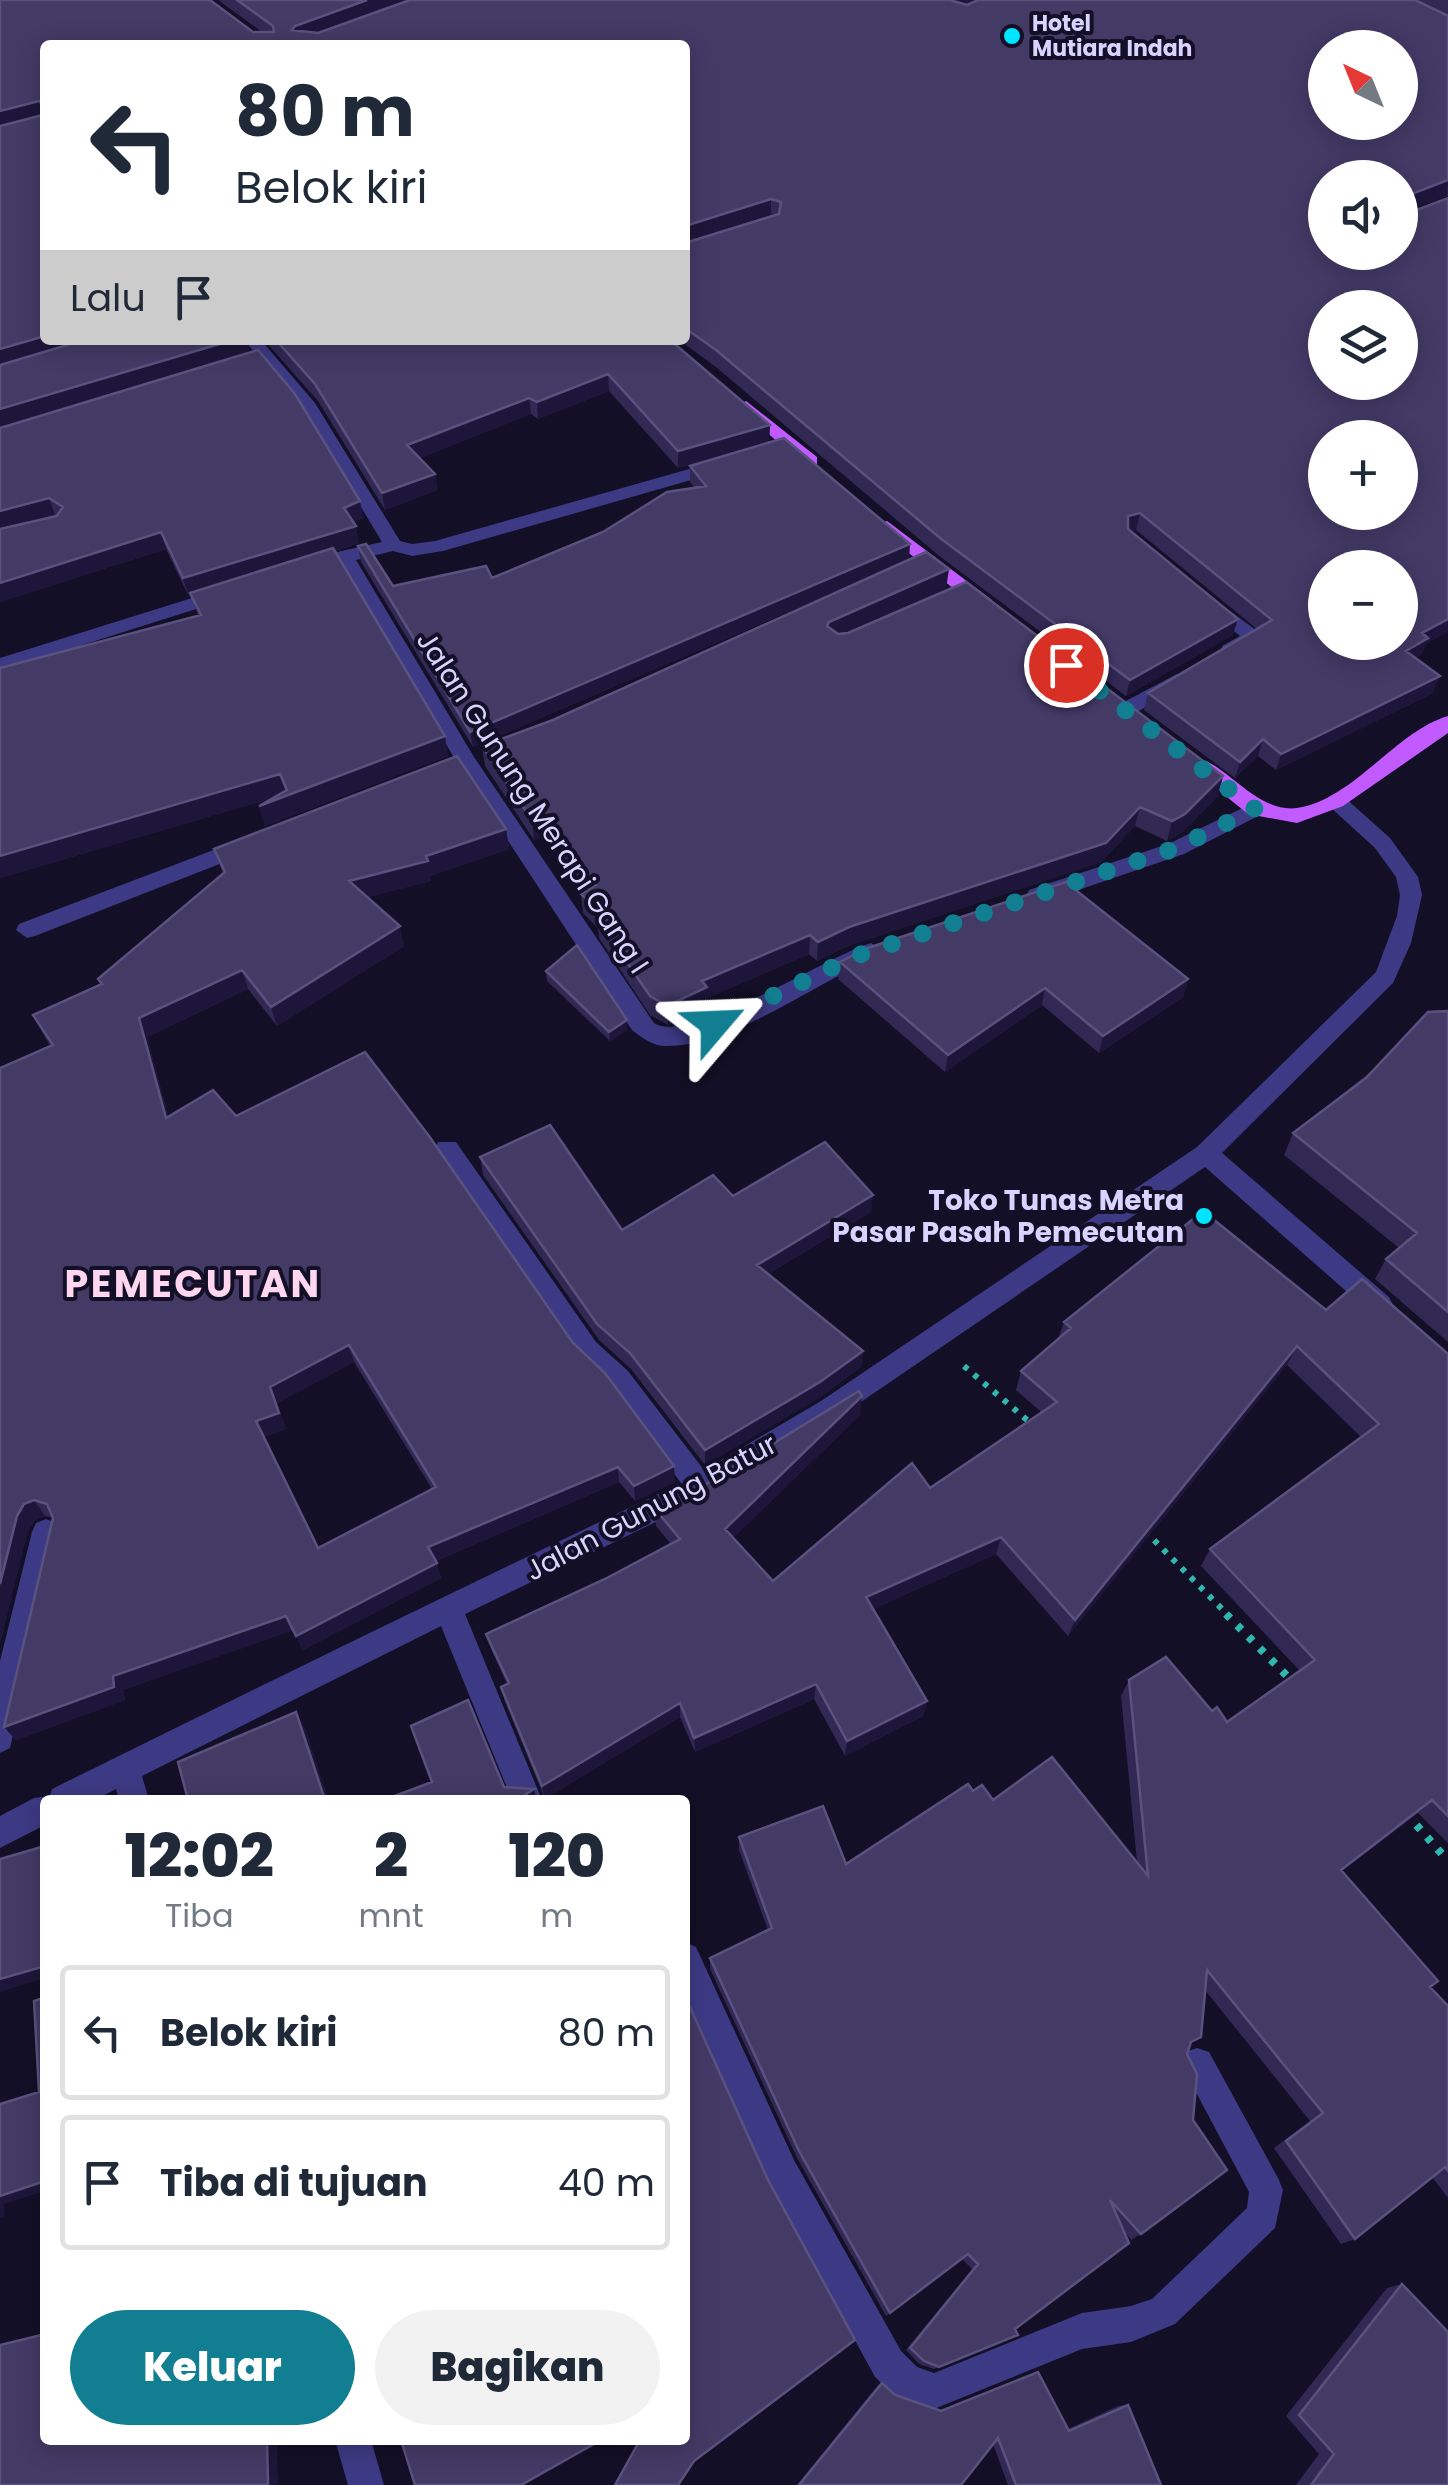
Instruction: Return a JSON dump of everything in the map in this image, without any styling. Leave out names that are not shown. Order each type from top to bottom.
[{"type":"main road","points":[[736,398],[783,448],[822,471]]},
{"type":"main road","points":[[868,510],[920,566],[958,594],[995,611]]},
{"type":"main road","points":[[1183,754],[1255,809],[1297,816],[1336,801],[1448,723]]},
{"type":"street","points":[[256,345],[308,407],[394,545],[412,550],[736,461]]},
{"type":"street","points":[[247,363],[266,357]]},
{"type":"street","name":"Jalan Gunung Merapi Gang I","points":[[394,545],[334,559],[640,1024],[665,1038],[715,1024],[856,956],[895,944]]},
{"type":"street","points":[[1125,710],[1253,637],[1193,588]]},
{"type":"street","points":[[0,665],[235,590]]},
{"type":"street","name":"Jalan Gunung Batur","points":[[73,1795],[368,1646],[700,1487],[830,1409],[1206,1154],[1385,977],[1410,918],[1412,887],[1396,855],[1336,801]]},
{"type":"street","points":[[1012,905],[1176,848],[1255,809]]},
{"type":"street","points":[[27,930],[265,838]]},
{"type":"street","points":[[446,1149],[587,1350],[619,1379],[700,1487]]},
{"type":"street","points":[[1206,1154],[1403,1324]]},
{"type":"street","points":[[0,1738],[7,1691],[46,1532]]},
{"type":"street","points":[[449,1610],[525,1795]]},
{"type":"street","points":[[124,1768],[132,1795]]},
{"type":"street","points":[[0,1833],[40,1812]]},
{"type":"street","points":[[690,1969],[767,2142],[888,2364],[905,2380],[934,2391],[1082,2331],[1131,2324],[1163,2312],[1263,2216],[1266,2190],[1197,2064]]},
{"type":"street","points":[[354,2445],[366,2485]]},
{"type":"path","points":[[933,1339],[1047,1438]]},
{"type":"path","points":[[1143,1528],[1301,1691]]},
{"type":"path","points":[[1399,1805],[1448,1862]]},
{"type":"building","points":[[0,0],[210,0],[253,32],[274,32],[273,26],[237,0],[367,0],[292,30],[318,33],[410,0],[950,0],[967,5],[978,0],[1415,0],[1448,16],[1448,180],[1418,192],[1418,160],[1308,160],[1308,270],[1418,270],[1418,209],[1448,198],[1448,619],[1422,633],[1428,638],[1418,644],[1418,550],[1308,550],[1308,660],[1418,660],[1440,676],[1281,754],[1263,739],[1240,762],[1148,693],[1272,620],[1140,513],[1128,516],[1128,529],[1238,619],[1130,680],[940,538],[690,332],[690,241],[779,214],[781,202],[771,199],[690,224],[690,40],[40,40],[40,102],[0,111]]},
{"type":"building","points":[[40,116],[40,337],[0,349],[0,126]]},
{"type":"building","points":[[67,345],[216,345],[0,409],[0,365]]},
{"type":"building","points":[[280,345],[676,345],[770,425],[678,451],[608,374],[537,402],[529,398],[407,445],[435,474],[382,493],[315,384]]},
{"type":"building","points":[[258,350],[295,394],[360,501],[344,508],[356,526],[183,578],[161,532],[0,583],[0,529],[57,516],[63,507],[49,498],[0,511],[0,428]]},
{"type":"building","points":[[784,438],[910,544],[470,732],[358,546],[366,544],[393,586],[486,566],[492,578],[603,532],[667,492],[706,486],[690,466]]},
{"type":"building","points":[[333,548],[445,736],[259,806],[287,790],[280,774],[0,856],[0,668],[201,615],[190,593]]},
{"type":"building","points":[[926,552],[949,569],[827,626],[838,634],[848,633],[966,582],[1223,776],[1185,814],[1172,821],[1140,807],[1106,843],[849,927],[818,942],[810,935],[702,981],[707,987],[667,1006],[650,996],[597,919],[602,914],[581,894],[596,885],[546,816],[532,820],[482,746],[553,720]]},
{"type":"building","points":[[457,756],[506,829],[426,856],[428,861],[349,881],[400,926],[271,1007],[242,970],[139,1018],[166,1118],[213,1090],[236,1116],[365,1052],[429,1136],[573,1343],[605,1373],[674,1466],[634,1486],[618,1467],[428,1547],[437,1563],[296,1636],[286,1616],[113,1676],[114,1687],[4,1727],[53,1518],[47,1504],[34,1500],[24,1504],[17,1516],[0,1584],[0,1068],[53,1045],[33,1015],[102,984],[98,979],[225,872],[214,849]],"holes":[[[349,1345],[436,1487],[318,1548],[256,1421],[279,1413],[270,1387]]]},
{"type":"building","points":[[1072,880],[1068,884],[1188,979],[1103,1036],[1045,988],[948,1055],[840,962],[868,948]]},
{"type":"building","points":[[577,945],[627,1020],[609,1032],[546,971]]},
{"type":"building","points":[[1448,1011],[1448,1312],[1386,1259],[1417,1233],[1293,1133],[1366,1078],[1428,1012]]},
{"type":"building","points":[[550,1125],[622,1230],[713,1175],[733,1196],[825,1142],[873,1195],[757,1265],[863,1351],[820,1382],[705,1450],[630,1353],[597,1324],[480,1157]]},
{"type":"building","points":[[1203,1211],[1326,1310],[1362,1279],[1448,1354],[1448,1816],[1432,1800],[1341,1870],[1438,1981],[1430,1987],[1448,2006],[1448,2171],[1445,2167],[1355,2239],[1286,2141],[1323,2113],[1207,1970],[1201,2037],[1191,2042],[1187,2054],[1197,2074],[1193,2120],[1227,2170],[1141,2234],[1110,2200],[1129,2243],[1015,2329],[1018,2335],[939,2367],[924,2361],[910,2348],[978,2264],[968,2254],[890,2313],[799,2151],[710,1958],[772,1928],[739,1837],[823,1806],[846,1864],[968,1784],[973,1791],[982,1785],[993,1800],[1052,1757],[1148,1876],[1129,1680],[1166,1657],[1212,1711],[1217,1707],[1227,1722],[1315,1660],[1210,1549],[1379,1424],[1297,1346],[1075,1620],[1001,1537],[866,1597],[927,1701],[847,1741],[816,1684],[694,1738],[680,1703],[542,1786],[501,1687],[509,1683],[486,1634],[680,1539],[655,1509],[712,1481],[859,1391],[862,1396],[725,1529],[773,1581],[912,1463],[930,1488],[1057,1402],[1021,1371],[1071,1328],[1064,1322]]},
{"type":"building","points":[[468,1700],[504,1787],[534,1789],[525,1795],[397,1795],[432,1782],[411,1726]]},
{"type":"building","points":[[296,1712],[323,1795],[187,1795],[178,1762]]},
{"type":"building","points":[[40,1847],[40,1967],[0,1979],[0,1859]]},
{"type":"building","points":[[40,1999],[40,2183],[0,2196],[0,2104],[39,2092],[34,2001]]},
{"type":"building","points":[[690,2007],[768,2180],[855,2340],[694,2461],[678,2485],[615,2485],[637,2445],[690,2445]]},
{"type":"building","points":[[1402,2284],[1448,2332],[1448,2485],[1311,2485],[1334,2454],[1299,2415]]},
{"type":"building","points":[[40,2335],[40,2445],[267,2445],[268,2485],[0,2485],[0,2345]]},
{"type":"building","points":[[1038,2372],[1069,2431],[1128,2405],[1161,2485],[1016,2485],[998,2438],[961,2485],[799,2485],[882,2383],[895,2395],[941,2411]]},
{"type":"building","points":[[403,2445],[592,2445],[521,2485],[415,2485]]},
{"type":"place","name":"Hotel Mutiara Indah","points":[[1012,36]]},
{"type":"place","name":"Toko Tunas Metra Pasar Pasah Pemecutan","points":[[1204,1216]]},
{"type":"district","name":"PEMECUTAN","points":[[193,1284]]},
{"type":"route","points":[[715,1024],[856,956],[1176,848],[1255,809],[1066,665]]}]
